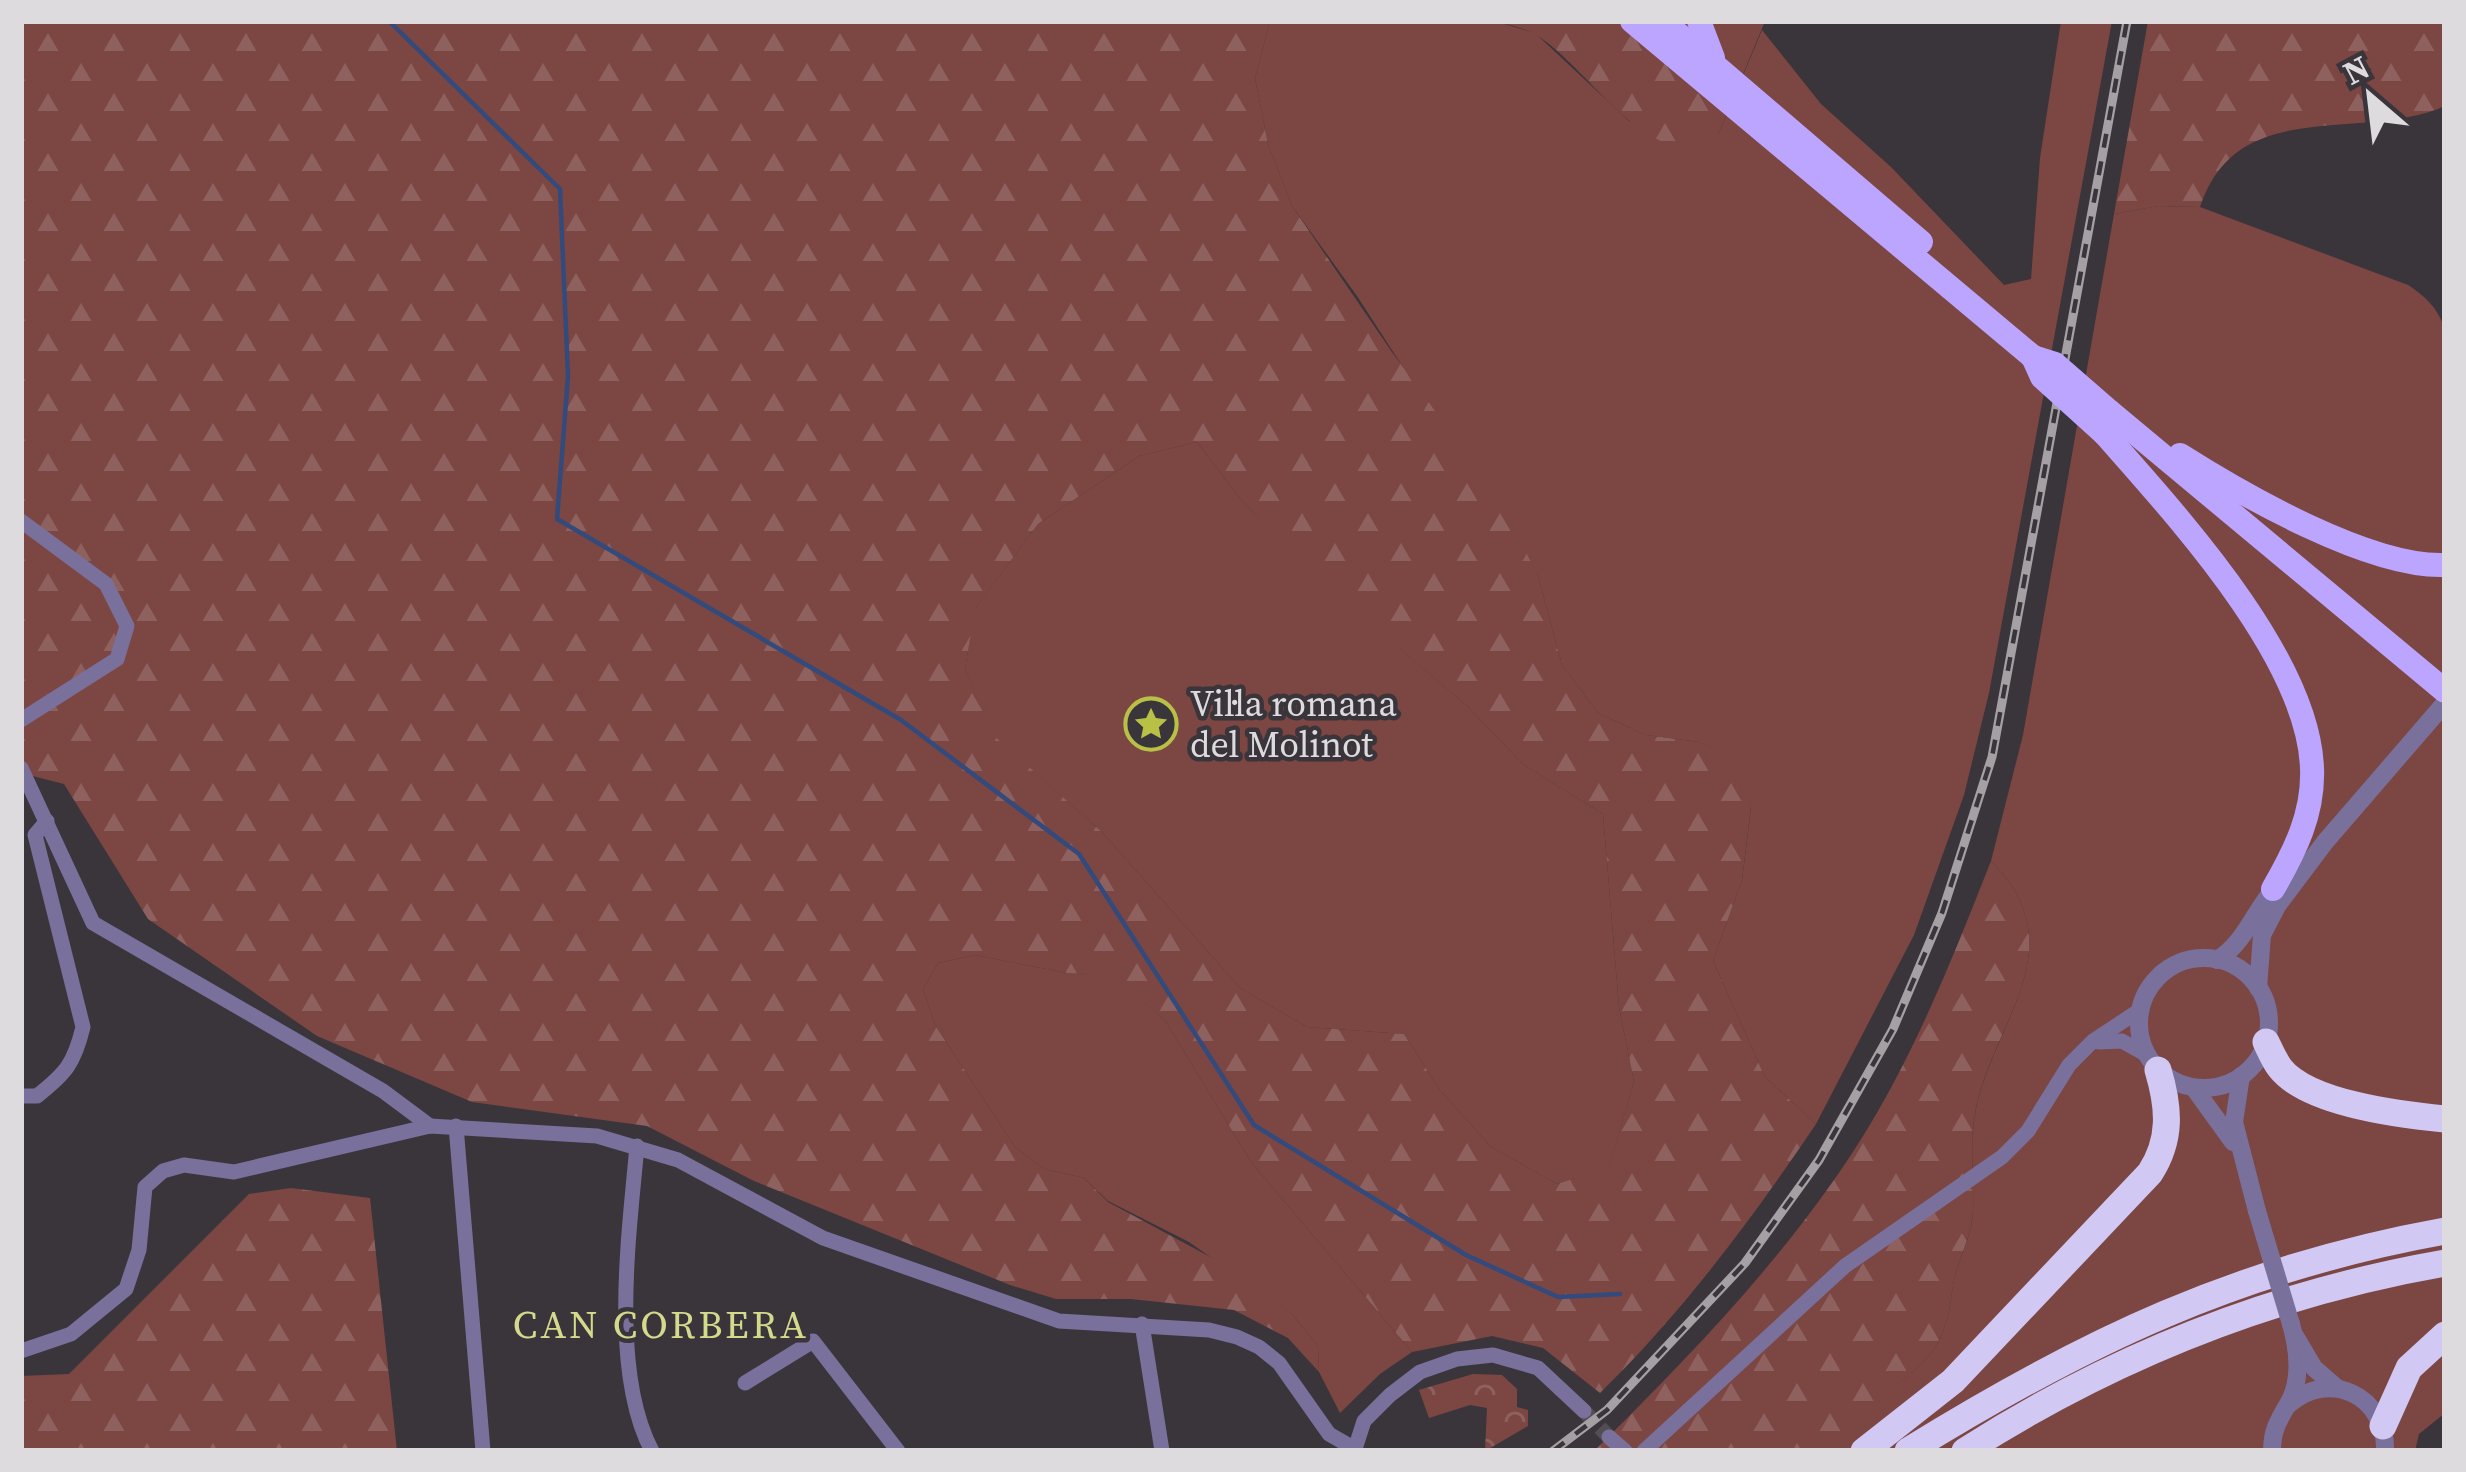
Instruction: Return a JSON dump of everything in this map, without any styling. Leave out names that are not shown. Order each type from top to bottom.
[{"type":"highway","points":[[2266,1042],[2279,1067],[2307,1088],[2384,1110],[2445,1119]]},
{"type":"highway","points":[[1864,1451],[1953,1381],[2150,1173],[2164,1152],[2168,1112],[2153,1062]]},
{"type":"highway","points":[[1908,1451],[2029,1378],[2127,1328],[2304,1262],[2445,1231]]},
{"type":"highway","points":[[1966,1451],[2060,1394],[2218,1323],[2344,1284],[2445,1262]]},
{"type":"highway","points":[[2384,1438],[2409,1368],[2445,1336]]},
{"type":"main road","points":[[1632,21],[1995,327],[2033,357],[2055,364],[2115,425],[2445,692]]},
{"type":"main road","points":[[1663,21],[1690,28],[1716,65],[1957,274],[1991,307],[1995,327]]},
{"type":"main road","points":[[1690,28],[1694,58],[1753,111],[1774,137]]},
{"type":"main road","points":[[2115,425],[2326,534],[2420,563],[2445,565]]},
{"type":"main road","points":[[2115,425],[2275,657],[2300,712],[2312,757],[2309,802],[2303,831],[2273,889]]},
{"type":"street","points":[[21,520],[106,584],[127,626],[117,659],[21,720]]},
{"type":"street","points":[[2258,988],[2260,945],[2268,923],[2325,842],[2445,703]]},
{"type":"street","points":[[21,768],[93,923],[383,1091],[430,1126]]},
{"type":"street","points":[[21,1096],[37,1096],[60,1077],[75,1059],[83,1028],[34,835],[47,821]]},
{"type":"street","points":[[2217,960],[2237,946],[2273,889],[2325,842]]},
{"type":"street","points":[[2081,1052],[2115,1039],[2175,1082],[2194,1088],[2219,1087],[2241,1076],[2258,1059],[2266,1042],[2268,1014],[2258,988],[2241,970],[2217,960],[2192,960],[2168,969],[2150,987],[2140,1010],[2140,1034],[2153,1062]]},
{"type":"street","points":[[1644,1451],[1845,1266],[2002,1157],[2029,1131],[2060,1076],[2081,1052],[2140,1010]]},
{"type":"street","points":[[2240,1158],[2234,1106],[2241,1076]]},
{"type":"street","points":[[2194,1088],[2224,1124],[2240,1158],[2293,1330],[2296,1387],[2274,1428],[2272,1451]]},
{"type":"street","points":[[21,1351],[71,1334],[126,1289],[139,1250],[145,1187],[163,1171],[184,1165],[234,1172],[430,1126],[456,1126],[597,1136],[637,1146],[678,1160],[823,1238],[1059,1321],[1209,1330],[1259,1347],[1280,1363],[1329,1434],[1356,1450],[1364,1421],[1390,1395],[1420,1372],[1457,1360],[1493,1354],[1538,1368],[1584,1411]]},
{"type":"street","points":[[456,1126],[483,1451]]},
{"type":"street","points":[[637,1146],[624,1280],[634,1408],[652,1451]]},
{"type":"street","points":[[1142,1324],[1162,1451]]},
{"type":"street","points":[[2293,1330],[2314,1368],[2337,1388],[2362,1397],[2384,1438]]},
{"type":"street","points":[[745,1383],[814,1341],[898,1451]]},
{"type":"street","points":[[2288,1405],[2314,1389],[2337,1388]]},
{"type":"street","points":[[1609,1437],[1624,1451]]},
{"type":"green space","points":[[21,21],[1270,21],[1255,78],[1268,144],[1292,206],[1497,496],[1538,576],[1562,665],[1598,713],[1646,735],[1699,742],[1729,754],[1751,806],[1742,880],[1713,961],[1765,1077],[1816,1124],[1715,1264],[1600,1393],[1543,1348],[1492,1336],[1412,1352],[1251,1162],[1165,1020],[1112,975],[1067,973],[975,955],[938,963],[923,989],[935,1025],[1015,1147],[1044,1169],[1084,1178],[1108,1202],[1229,1267],[1293,1315],[1318,1346],[1319,1372],[1288,1338],[1234,1310],[1131,1299],[1056,1299],[1010,1285],[754,1181],[647,1126],[472,1102],[317,1036],[148,919],[64,784],[21,773]],"holes":[[[1197,442],[1238,496],[1310,573],[1465,704],[1524,765],[1603,814],[1619,1007],[1634,1082],[1609,1167],[1557,1184],[1491,1147],[1440,1090],[1404,1034],[1307,1027],[1240,988],[1101,831],[992,734],[965,669],[975,609],[1038,524],[1139,456]]]},
{"type":"green space","points":[[1270,21],[1494,21],[1535,33],[1629,121],[1718,135],[1762,30],[1821,104],[1891,167],[2004,285],[2031,279],[2040,158],[2061,21],[2112,21],[1989,693],[1964,795],[1914,935],[1816,1124],[1765,1077],[1713,961],[1742,880],[1751,807],[1729,755],[1699,742],[1646,735],[1598,713],[1562,665],[1538,576],[1357,296],[1292,206],[1268,144],[1255,78]]},
{"type":"green space","points":[[1494,21],[1765,21],[1718,135],[1704,150],[1656,139],[1615,108],[1538,36]]},
{"type":"green space","points":[[2148,21],[2445,21],[2445,106],[2412,116],[2272,135],[2242,149],[2218,172],[2200,207],[2158,206],[2114,214]]},
{"type":"green space","points":[[2158,206],[2200,207],[2408,285],[2431,304],[2445,331],[2445,1413],[2419,1434],[2415,1451],[1918,1451],[1884,1393],[1920,1365],[1941,1337],[1971,1225],[1976,1109],[2029,954],[2027,924],[2016,893],[1991,861],[2023,735],[2114,214]]},
{"type":"green space","points":[[1197,442],[1238,496],[1311,573],[1465,704],[1524,765],[1603,814],[1619,1007],[1634,1082],[1609,1168],[1557,1184],[1491,1147],[1440,1090],[1404,1034],[1307,1027],[1240,988],[1101,831],[991,734],[965,669],[974,610],[1038,524],[1139,456]]},
{"type":"green space","points":[[1991,861],[2016,893],[2027,924],[2029,954],[1976,1108],[1973,1218],[1945,1326],[1928,1357],[1885,1393],[1918,1451],[1594,1451],[1741,1298],[1839,1173],[1920,1031]]},
{"type":"green space","points":[[975,955],[1067,973],[1112,974],[1165,1020],[1251,1162],[1412,1352],[1380,1374],[1340,1413],[1319,1372],[1318,1346],[1293,1315],[1189,1242],[1108,1201],[1084,1178],[1044,1169],[1015,1147],[935,1025],[923,989],[938,963]]},
{"type":"green space","points":[[291,1188],[370,1198],[397,1451],[21,1451],[21,1376],[69,1374],[249,1194]]},
{"type":"green space","points":[[1473,1374],[1502,1375],[1517,1389],[1517,1407],[1528,1410],[1528,1426],[1485,1451],[1487,1408],[1470,1405],[1429,1418],[1419,1390]]},
{"type":"waterway","points":[[389,21],[560,189],[568,376],[557,519],[901,720],[1079,854],[1254,1125],[1466,1255],[1558,1297],[1620,1294]]},
{"type":"tunnel","points":[[1584,1411],[1609,1437]]},
{"type":"railway","points":[[1553,1451],[1607,1410],[1745,1263],[1819,1160],[1893,1029],[1942,913],[1992,757],[2127,21]]},
{"type":"place","name":"Vil·la romana del Molinot","points":[[1151,724]]},
{"type":"district","name":"CAN CORBERA","points":[[661,1324]]}]
